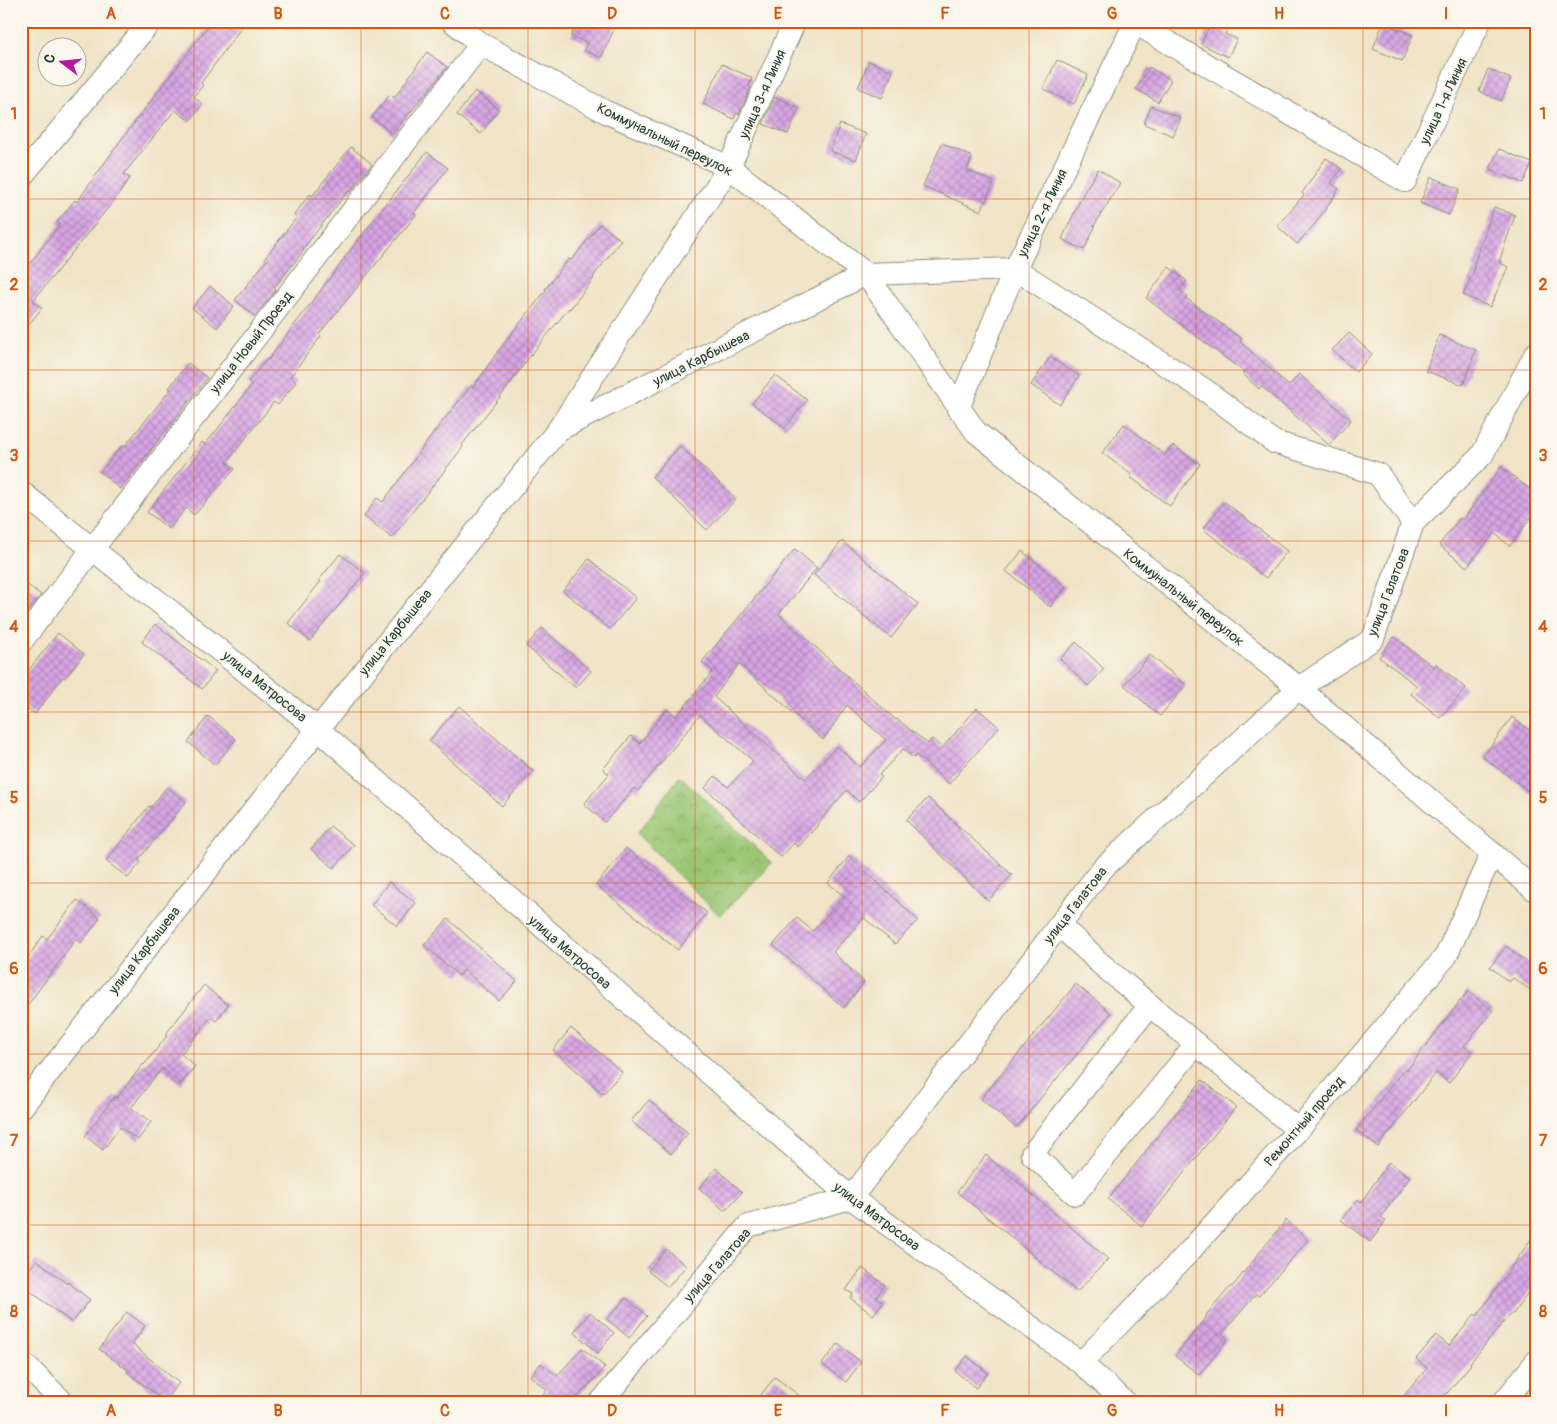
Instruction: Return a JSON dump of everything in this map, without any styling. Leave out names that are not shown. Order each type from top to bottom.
[{"type":"street","points":[[21,177],[150,21]]},
{"type":"street","name":"Коммунальный переулок","points":[[452,21],[481,44],[606,112],[729,168],[866,274],[958,409],[976,432],[1299,688],[1536,890]]},
{"type":"street","name":"улица 3-я Линия","points":[[558,430],[729,168],[795,21]]},
{"type":"street","name":"улица 1-я Линия","points":[[1135,22],[1405,181],[1480,21]]},
{"type":"street","name":"улица 2-я Линия","points":[[958,409],[1015,269],[1135,22]]},
{"type":"street","name":"улица Новый Проезд","points":[[21,642],[481,44]]},
{"type":"street","points":[[866,274],[1015,269],[1205,390],[1274,442],[1378,474],[1413,523]]},
{"type":"street","name":"улица Карбышева","points":[[21,1108],[318,729],[558,430],[866,274]]},
{"type":"street","name":"улица Галатова","points":[[600,1403],[748,1226],[851,1198],[1102,869],[1299,688],[1372,639],[1413,523],[1482,456],[1536,353]]},
{"type":"street","name":"улица Матросова","points":[[21,492],[318,729],[851,1198],[1081,1363],[1126,1403]]},
{"type":"street","name":"Ремонтный проезд","points":[[1081,1363],[1188,1254],[1298,1130],[1446,956],[1492,853]]},
{"type":"street","points":[[1059,925],[1094,959],[1298,1130]]},
{"type":"street","points":[[1150,1005],[1032,1154],[1075,1194],[1196,1044]]},
{"type":"street","points":[[21,1360],[64,1403]]},
{"type":"street","points":[[1503,1403],[1536,1362]]},
{"type":"green space","points":[[680,776],[772,863],[720,916],[637,834]]},
{"type":"building","points":[[212,21],[246,21],[201,83],[203,85],[194,97],[203,104],[190,121],[175,110],[124,174],[130,178],[116,198],[33,301],[42,308],[21,334],[21,275],[60,224],[57,222],[75,200],[77,202],[118,144]]},
{"type":"building","points":[[577,21],[618,21],[601,58],[584,50],[587,43],[571,36]]},
{"type":"building","points":[[1211,22],[1227,30],[1225,34],[1237,39],[1228,57],[1201,44]]},
{"type":"building","points":[[1383,23],[1413,35],[1402,61],[1373,49]]},
{"type":"building","points":[[427,52],[447,67],[393,134],[372,117],[390,94],[394,98]]},
{"type":"building","points":[[1057,60],[1088,75],[1074,104],[1043,89]]},
{"type":"building","points":[[869,61],[893,71],[882,98],[858,88]]},
{"type":"building","points":[[722,64],[752,78],[749,86],[751,87],[739,114],[737,113],[734,119],[703,104]]},
{"type":"building","points":[[1149,67],[1171,80],[1158,102],[1136,89]]},
{"type":"building","points":[[1488,69],[1511,79],[1501,101],[1479,91]]},
{"type":"building","points":[[475,91],[499,109],[481,134],[457,115]]},
{"type":"building","points":[[775,97],[799,108],[788,134],[763,124]]},
{"type":"building","points":[[1151,106],[1181,118],[1173,136],[1144,124]]},
{"type":"building","points":[[840,124],[866,134],[856,160],[830,151]]},
{"type":"building","points":[[942,143],[972,157],[967,170],[994,182],[981,211],[923,186]]},
{"type":"building","points":[[351,147],[372,164],[350,192],[348,191],[303,249],[274,288],[276,290],[255,316],[235,300],[267,260],[265,258],[297,217],[294,215],[310,194],[312,196]]},
{"type":"building","points":[[1499,149],[1532,163],[1523,183],[1490,169]]},
{"type":"building","points":[[427,152],[448,168],[414,213],[416,215],[319,334],[321,336],[290,377],[296,382],[278,405],[274,402],[227,462],[235,469],[194,515],[186,508],[169,529],[147,512],[202,442],[205,445],[252,385],[248,382],[268,360],[344,258]]},
{"type":"building","points":[[1326,158],[1342,169],[1331,183],[1339,189],[1315,224],[1297,244],[1277,226],[1304,195],[1302,193]]},
{"type":"building","points":[[1098,169],[1120,183],[1094,226],[1084,250],[1062,239],[1083,194]]},
{"type":"building","points":[[1431,177],[1460,189],[1449,215],[1420,203]]},
{"type":"building","points":[[1494,207],[1515,215],[1499,262],[1508,267],[1490,307],[1463,295],[1475,268],[1473,267]]},
{"type":"building","points":[[600,224],[621,240],[594,278],[527,360],[462,445],[463,447],[392,538],[364,516],[377,498],[383,502],[438,427],[471,386],[473,388],[498,351],[545,289],[569,259],[572,260]]},
{"type":"building","points":[[1169,267],[1187,281],[1180,290],[1188,296],[1186,298],[1242,339],[1240,342],[1289,386],[1299,374],[1351,420],[1329,445],[1261,386],[1259,389],[1243,374],[1244,372],[1146,298]]},
{"type":"building","points":[[210,286],[234,306],[217,328],[192,308]]},
{"type":"building","points":[[1349,333],[1372,354],[1356,372],[1332,350]]},
{"type":"building","points":[[1439,335],[1476,350],[1463,385],[1426,371]]},
{"type":"building","points":[[1050,357],[1079,376],[1060,405],[1031,385]]},
{"type":"building","points":[[188,363],[207,378],[120,489],[100,472],[122,446],[124,447],[171,389],[169,388]]},
{"type":"building","points":[[775,375],[807,400],[785,428],[752,403]]},
{"type":"building","points":[[1124,424],[1165,455],[1173,445],[1200,464],[1170,506],[1130,477],[1132,475],[1102,453]]},
{"type":"building","points":[[680,446],[736,499],[707,530],[652,477]]},
{"type":"building","points":[[1501,467],[1536,494],[1536,510],[1510,546],[1494,533],[1467,567],[1439,545],[1460,518],[1463,520]]},
{"type":"building","points":[[1225,502],[1287,551],[1266,578],[1203,529]]},
{"type":"building","points":[[842,541],[918,604],[891,638],[814,575]]},
{"type":"building","points":[[795,549],[817,568],[779,614],[896,720],[928,744],[932,739],[942,748],[977,708],[999,727],[949,784],[916,755],[914,758],[903,749],[879,775],[882,777],[859,802],[847,790],[798,847],[794,843],[781,857],[705,788],[715,776],[728,787],[753,761],[700,715],[638,791],[634,788],[605,822],[584,804],[609,774],[603,769],[631,736],[640,743],[667,709],[676,717],[713,671],[702,662]],"holes":[[[739,664],[823,740],[847,705],[886,740],[860,767],[837,746],[805,779],[714,697]]]},
{"type":"building","points":[[1022,551],[1066,587],[1050,607],[1006,571]]},
{"type":"building","points":[[340,554],[365,573],[310,641],[288,623]]},
{"type":"building","points":[[589,559],[636,598],[610,629],[563,591]]},
{"type":"building","points":[[21,580],[41,595],[21,620]]},
{"type":"building","points":[[155,624],[216,671],[202,689],[142,642]]},
{"type":"building","points":[[542,628],[591,671],[576,688],[526,646]]},
{"type":"building","points":[[58,633],[84,654],[65,678],[63,677],[35,714],[21,704],[21,666],[28,671]]},
{"type":"building","points":[[1394,637],[1434,667],[1436,664],[1466,688],[1440,718],[1411,694],[1417,686],[1379,657]]},
{"type":"building","points":[[1076,642],[1104,669],[1088,686],[1060,659]]},
{"type":"building","points":[[1150,655],[1186,685],[1160,716],[1124,685]]},
{"type":"building","points":[[459,706],[533,771],[502,806],[429,741]]},
{"type":"building","points":[[208,716],[236,739],[215,765],[188,742]]},
{"type":"building","points":[[1512,717],[1536,735],[1536,797],[1483,757]]},
{"type":"building","points":[[167,787],[186,802],[138,860],[141,862],[128,878],[106,861],[149,806],[151,807]]},
{"type":"building","points":[[928,798],[1012,875],[988,901],[906,820]]},
{"type":"building","points":[[330,826],[354,845],[334,868],[311,849]]},
{"type":"building","points":[[626,848],[707,913],[678,950],[596,885]]},
{"type":"building","points":[[849,856],[918,920],[895,944],[864,918],[833,952],[864,982],[844,1008],[773,945],[797,918],[813,931],[844,896],[828,883]]},
{"type":"building","points":[[389,882],[416,903],[397,926],[371,905]]},
{"type":"building","points":[[77,900],[100,918],[81,943],[76,939],[21,1014],[21,967],[43,936],[47,939]]},
{"type":"building","points":[[448,919],[517,981],[499,1001],[464,970],[459,976],[424,945]]},
{"type":"building","points":[[1506,946],[1536,969],[1536,994],[1513,978],[1509,982],[1490,967]]},
{"type":"building","points":[[1076,984],[1111,1013],[1016,1128],[981,1099]]},
{"type":"building","points":[[204,985],[228,1005],[216,1021],[211,1017],[181,1054],[195,1066],[181,1084],[162,1068],[131,1108],[151,1122],[138,1140],[120,1127],[103,1150],[85,1136],[115,1096],[117,1098],[167,1036],[165,1035]]},
{"type":"building","points":[[1468,991],[1493,1011],[1464,1046],[1472,1052],[1449,1083],[1436,1073],[1378,1147],[1356,1130],[1405,1068],[1407,1070]]},
{"type":"building","points":[[571,1028],[622,1072],[603,1094],[553,1050]]},
{"type":"building","points":[[1202,1080],[1236,1107],[1142,1226],[1108,1199]]},
{"type":"building","points":[[649,1100],[688,1133],[671,1154],[631,1121]]},
{"type":"building","points":[[986,1155],[1108,1259],[1077,1292],[957,1192]]},
{"type":"building","points":[[1389,1162],[1410,1177],[1381,1217],[1386,1221],[1370,1242],[1341,1220],[1358,1199],[1361,1202]]},
{"type":"building","points":[[716,1168],[742,1192],[725,1211],[699,1188]]},
{"type":"building","points":[[1286,1220],[1308,1240],[1259,1296],[1256,1294],[1222,1334],[1228,1339],[1199,1375],[1175,1356],[1206,1315],[1232,1287]]},
{"type":"building","points":[[1536,1232],[1536,1281],[1513,1314],[1511,1313],[1439,1403],[1398,1403],[1427,1368],[1416,1359],[1436,1335],[1449,1346],[1475,1314],[1477,1316]]},
{"type":"building","points":[[666,1249],[686,1266],[668,1287],[648,1271]]},
{"type":"building","points":[[37,1260],[90,1300],[72,1323],[21,1284],[21,1279]]},
{"type":"building","points":[[862,1268],[885,1285],[876,1297],[883,1302],[873,1315],[850,1298],[853,1294],[846,1290]]},
{"type":"building","points":[[626,1298],[647,1316],[629,1338],[607,1319]]},
{"type":"building","points":[[127,1312],[145,1326],[132,1344],[179,1383],[164,1401],[127,1372],[128,1370],[99,1349]]},
{"type":"building","points":[[590,1312],[614,1333],[598,1353],[574,1332]]},
{"type":"building","points":[[838,1344],[861,1362],[846,1382],[822,1364]]},
{"type":"building","points":[[582,1348],[605,1367],[572,1403],[537,1403],[547,1390],[530,1376],[541,1363],[557,1376]]},
{"type":"building","points":[[967,1356],[988,1373],[976,1388],[955,1371]]},
{"type":"building","points":[[775,1377],[809,1403],[769,1403],[760,1396]]}]
